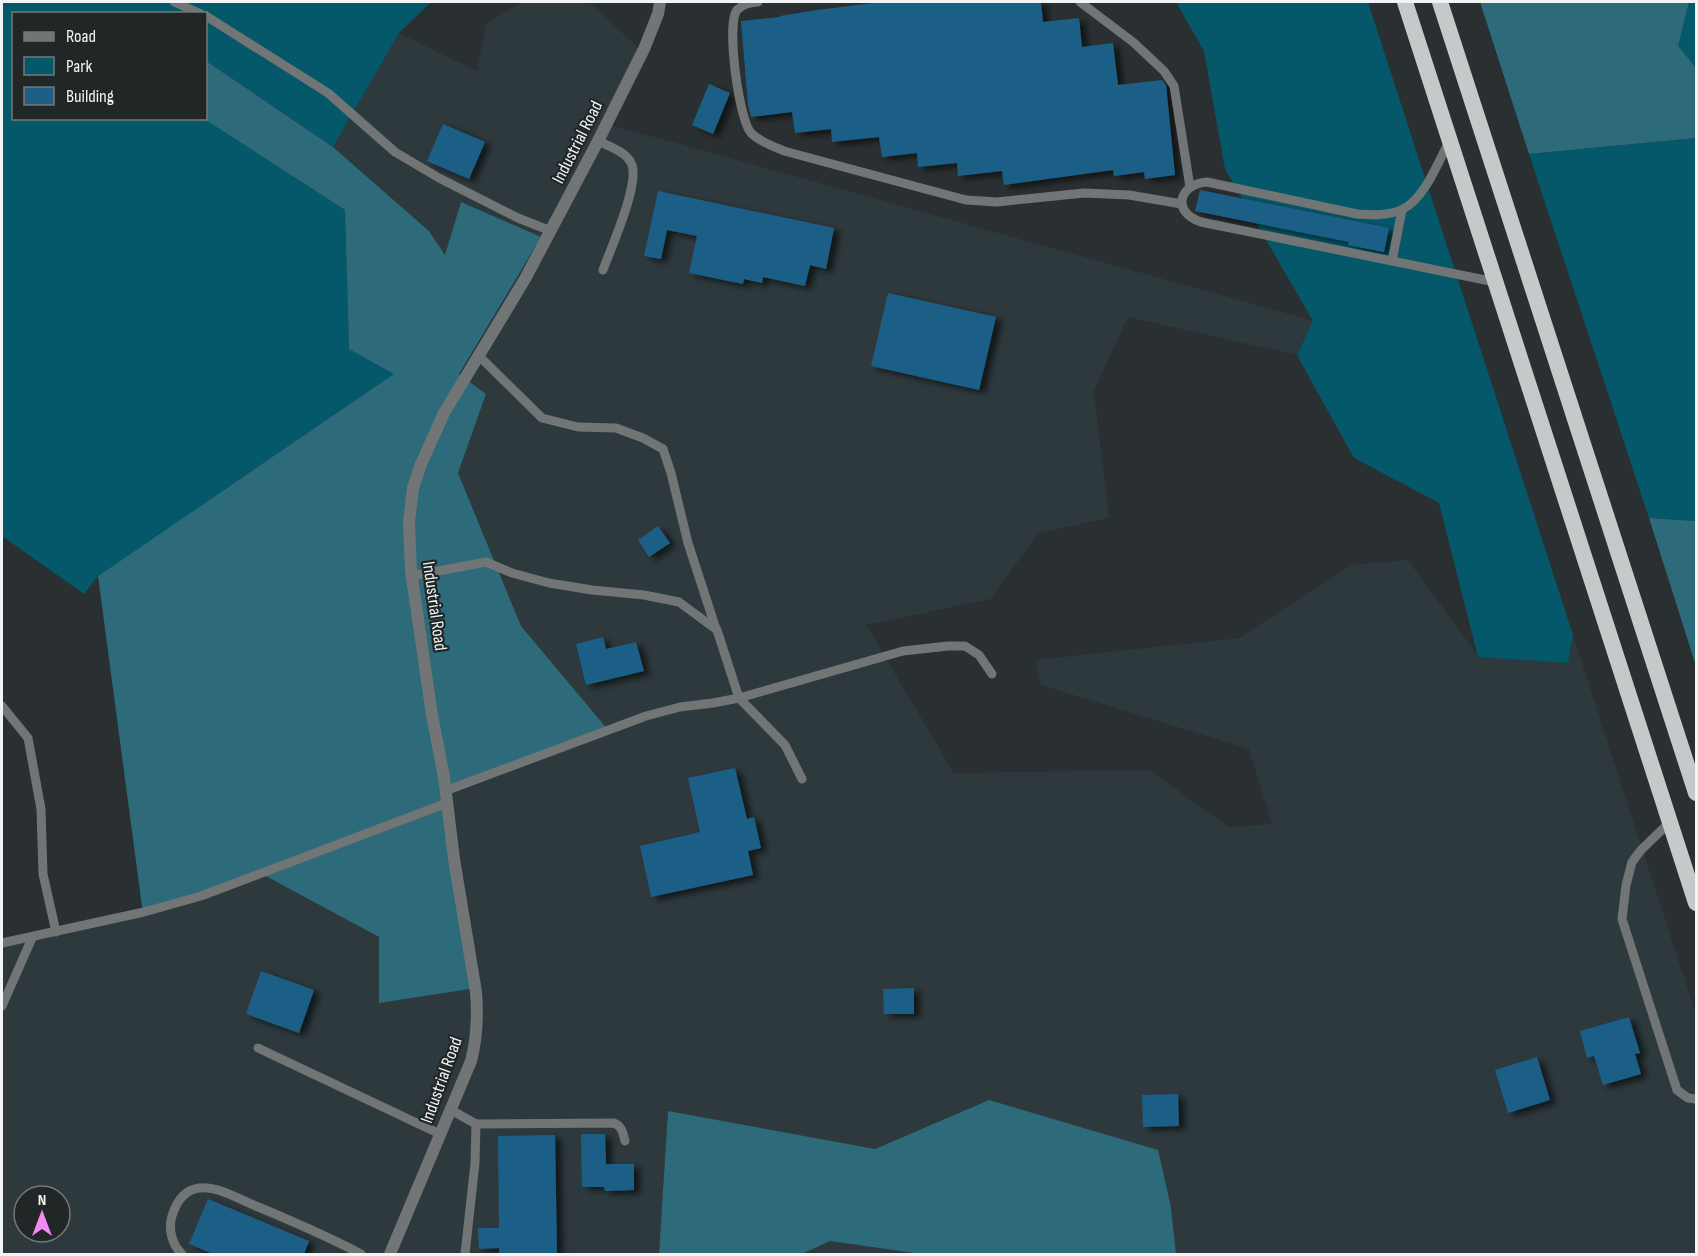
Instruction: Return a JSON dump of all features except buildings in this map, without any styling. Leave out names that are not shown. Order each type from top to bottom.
[{"type":"highway","points":[[1405,2],[1696,903]]},
{"type":"highway","points":[[1440,2],[1696,793]]},
{"type":"street","name":"Industrial Road","points":[[390,1254],[471,1061],[478,1012],[412,576],[409,522],[412,496],[418,472],[444,413],[525,279],[551,231],[644,49],[658,14],[660,2]]},
{"type":"lane","points":[[174,2],[196,12]]},
{"type":"lane","points":[[754,2],[737,10],[732,24],[732,38],[744,122],[751,133],[764,143],[784,151],[966,200],[997,202],[1084,193],[1129,195],[1182,204]]},
{"type":"lane","points":[[1080,2],[1133,42],[1164,71],[1174,86],[1190,187]]},
{"type":"lane","points":[[207,17],[328,93],[395,152],[439,178],[518,218],[551,231]]},
{"type":"lane","points":[[1450,140],[1417,200],[1402,210],[1379,215],[1357,214],[1207,182],[1197,183],[1183,195],[1184,212],[1190,218],[1201,222],[1496,282]]},
{"type":"lane","points":[[598,141],[621,152],[631,163],[634,176],[631,192],[603,270]]},
{"type":"lane","points":[[1392,261],[1402,210]]},
{"type":"lane","points":[[479,356],[542,418],[578,427],[616,428],[643,438],[663,449],[671,472],[688,543],[739,698],[767,724],[785,745],[802,779]]},
{"type":"lane","points":[[412,576],[486,562],[512,573],[549,583],[679,602],[716,629]]},
{"type":"lane","points":[[2,943],[144,912],[201,896],[646,716],[680,707],[739,698],[903,651],[965,646],[979,655],[992,674]]},
{"type":"lane","points":[[2,706],[28,738],[40,809],[43,874],[56,932]]},
{"type":"lane","points":[[1670,822],[1632,862],[1626,885],[1622,919],[1677,1090],[1688,1098],[1696,1099]]},
{"type":"lane","points":[[2,1006],[32,938]]},
{"type":"lane","points":[[258,1048],[440,1134]]},
{"type":"lane","points":[[451,1110],[476,1124],[614,1123],[619,1125],[625,1141]]},
{"type":"lane","points":[[465,1254],[475,1163],[476,1124]]},
{"type":"lane","points":[[182,1254],[177,1250],[171,1237],[170,1221],[175,1207],[184,1194],[198,1188],[217,1190],[319,1232],[361,1254]]},
{"type":"shaded area","points":[[521,2],[589,2],[643,52],[604,123],[1314,321],[1297,355],[1128,317],[1094,391],[1109,518],[1038,533],[991,599],[866,625],[954,773],[1149,770],[1229,827],[1272,824],[1249,749],[1041,685],[1035,660],[1239,638],[1351,565],[1408,560],[1479,657],[1568,662],[1573,635],[1696,1015],[1696,1254],[1176,1254],[1171,1207],[989,1100],[875,1149],[668,1111],[659,1254],[2,1254],[2,941],[143,914],[260,873],[379,937],[445,789],[608,731],[521,626],[458,473],[486,394],[458,374],[445,255],[429,231],[333,147],[399,33],[477,71],[486,24]]},
{"type":"shaded area","points":[[1480,2],[1689,2],[1678,46],[1696,68],[1696,138],[1529,154]]},
{"type":"shaded area","points":[[207,62],[333,147],[429,231],[445,255],[461,202],[541,237],[459,374],[486,394],[458,473],[521,626],[609,731],[445,789],[476,988],[379,1003],[379,937],[260,873],[143,914],[98,576],[394,374],[349,349],[345,210],[206,120]]},
{"type":"shaded area","points":[[1649,518],[1696,521],[1696,666]]},
{"type":"shaded area","points":[[989,1100],[1158,1150],[1171,1207],[1176,1254],[921,1254],[830,1241],[802,1254],[659,1254],[668,1111],[875,1149]]},
{"type":"shaded area","points":[[829,1241],[921,1254],[802,1254]]},
{"type":"green space","points":[[2,2],[431,2],[399,33],[333,147],[207,62],[207,12],[12,12],[12,120],[206,120],[345,210],[349,348],[395,374],[98,576],[84,594],[2,536]]},
{"type":"green space","points":[[1176,2],[1368,2],[1573,635],[1568,663],[1478,657],[1439,503],[1354,458],[1297,355],[1313,321],[1225,169],[1204,51]]},
{"type":"green space","points":[[1689,2],[1696,2],[1696,68],[1677,47]]},
{"type":"green space","points":[[1696,138],[1696,521],[1649,518],[1529,154]]}]
